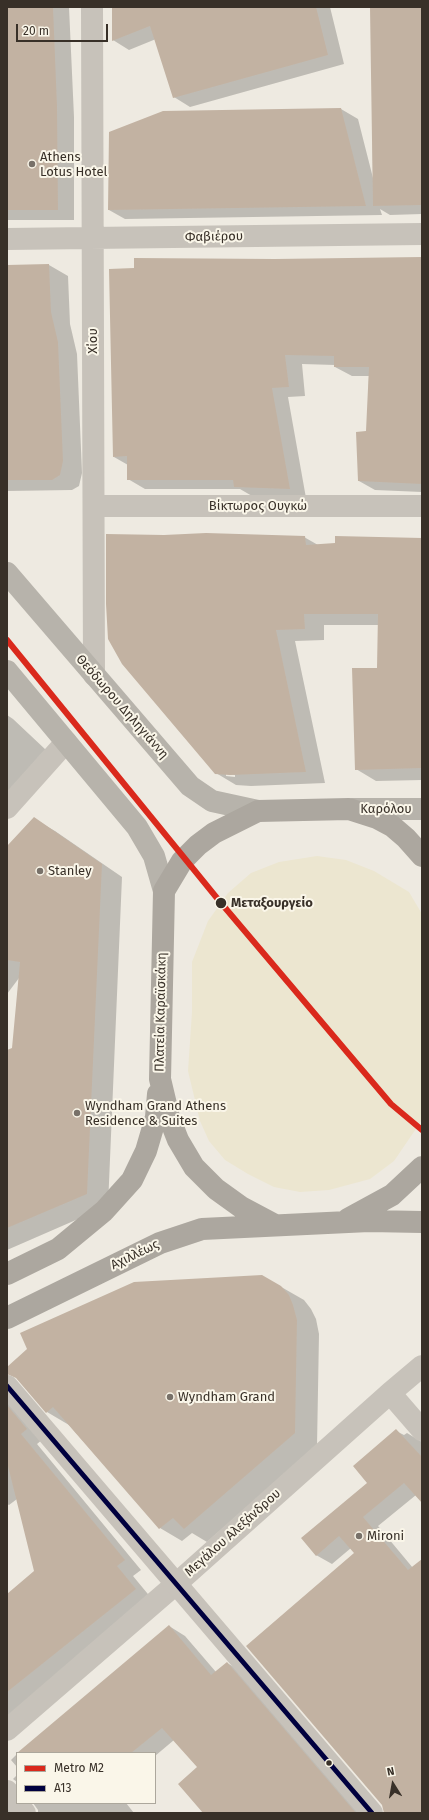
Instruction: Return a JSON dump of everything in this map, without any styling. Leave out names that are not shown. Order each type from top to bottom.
[{"type":"main road","name":"Θεόδωρου Δηληγιάννη","points":[[7,573],[190,786],[212,801],[258,811]]},
{"type":"main road","points":[[7,671],[15,690],[66,742],[136,827],[154,856],[164,892]]},
{"type":"main road","name":"Πλατεία Καραϊσκάκη","points":[[422,856],[406,838],[392,826],[376,818],[349,809],[258,811],[214,833],[198,845],[182,861],[164,892],[160,1079],[168,1117],[178,1140],[194,1167],[216,1189],[241,1207],[273,1224],[342,1222],[392,1194],[422,1167]]},
{"type":"main road","name":"Καρόλου","points":[[349,809],[422,809]]},
{"type":"main road","points":[[7,1274],[58,1249],[104,1211],[132,1180],[146,1151],[156,1117],[160,1079]]},
{"type":"main road","points":[[342,1222],[422,1222]]},
{"type":"main road","name":"Αχιλλέως","points":[[7,1318],[160,1243],[202,1229],[273,1224]]},
{"type":"street","name":"Χίου","points":[[92,7],[94,675]]},
{"type":"street","name":"Φαβιέρου","points":[[7,239],[422,234]]},
{"type":"street","name":"Βίκτωρος Ουγκώ","points":[[94,506],[422,506]]},
{"type":"street","points":[[7,808],[66,742]]},
{"type":"street","name":"Μεγάλου Αλεξάνδρου","points":[[7,1730],[176,1584],[390,1392],[422,1366]]},
{"type":"street","points":[[7,1386],[372,1813]]},
{"type":"street","points":[[390,1392],[422,1430]]},
{"type":"street","points":[[7,1791],[16,1802]]},
{"type":"street","points":[[18,1804],[25,1813]]},
{"type":"shaded area","points":[[317,856],[346,860],[374,871],[409,892],[422,914],[422,1120],[394,1161],[370,1179],[329,1190],[300,1192],[274,1187],[248,1174],[225,1160],[209,1141],[200,1121],[188,1071],[192,1012],[192,962],[208,921],[228,893],[251,873],[279,862]]},
{"type":"building","points":[[7,7],[53,7],[57,106],[58,210],[7,210]]},
{"type":"building","points":[[112,7],[316,7],[328,55],[173,98],[150,26],[112,41]]},
{"type":"building","points":[[370,7],[422,7],[422,205],[373,206]]},
{"type":"building","points":[[341,108],[366,206],[108,210],[109,132],[163,111]]},
{"type":"building","points":[[422,257],[422,484],[358,481],[356,432],[366,431],[369,367],[334,367],[334,356],[285,355],[289,387],[272,388],[290,489],[234,487],[233,480],[127,480],[127,456],[113,457],[109,269],[134,268],[134,258],[275,259]]},
{"type":"building","points":[[49,264],[51,312],[58,342],[63,461],[60,475],[52,480],[7,480],[7,265]]},
{"type":"building","points":[[206,533],[305,536],[306,545],[335,543],[335,536],[422,538],[422,768],[355,770],[352,668],[377,668],[378,614],[304,614],[305,629],[276,630],[306,772],[230,775],[215,774],[122,664],[108,639],[106,604],[106,534],[164,535]]},
{"type":"building","points":[[34,817],[102,864],[87,1194],[7,1228],[7,1050],[12,1048],[20,962],[7,960],[7,846]]},
{"type":"building","name":"Wyndham Grand","points":[[262,1275],[281,1286],[289,1295],[297,1320],[295,1433],[184,1529],[173,1518],[159,1529],[53,1407],[46,1413],[16,1378],[7,1374],[7,1367],[27,1349],[20,1333],[134,1282]]},
{"type":"building","points":[[7,1405],[27,1429],[21,1434],[125,1560],[117,1566],[136,1589],[7,1692],[7,1594],[34,1571],[7,1462]]},
{"type":"building","points":[[396,1429],[422,1457],[422,1503],[404,1483],[363,1517],[408,1570],[422,1559],[422,1813],[384,1813],[382,1805],[246,1646],[354,1553],[339,1536],[316,1556],[301,1538],[367,1483],[353,1466]]},
{"type":"building","points":[[169,1625],[211,1675],[227,1662],[356,1813],[203,1813],[178,1784],[197,1767],[162,1728],[132,1752],[18,1752]]},
{"type":"metro line","name":"Μ2","points":[[7,640],[221,903],[391,1104],[422,1130]]},
{"type":"transit line","name":"A13","points":[[7,1386],[372,1813]]},
{"type":"place","name":"Athens Lotus Hotel","points":[[32,164]]},
{"type":"place","name":"Stanley","points":[[40,871]]},
{"type":"place","name":"Μεταξουργείο","points":[[221,903]]},
{"type":"place","name":"Wyndham Grand Athens Residence & Suites","points":[[77,1113]]},
{"type":"place","name":"Wyndham Grand","points":[[170,1397]]},
{"type":"place","name":"Mironi","points":[[359,1536]]}]
